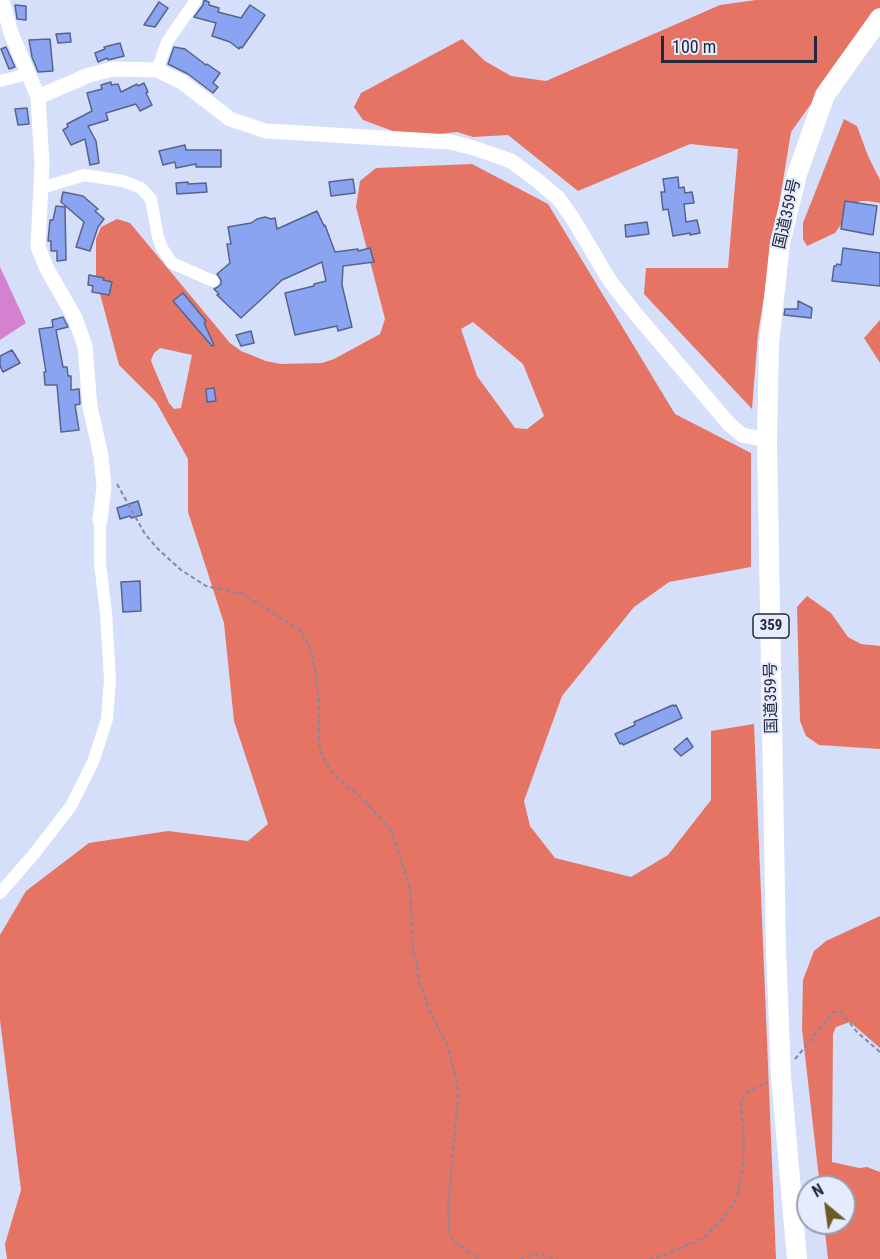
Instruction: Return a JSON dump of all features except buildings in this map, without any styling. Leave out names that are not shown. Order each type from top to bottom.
[{"type":"highway","name":"国道359号","points":[[797,1259],[781,1076],[776,938],[767,440],[769,344],[780,243],[797,174],[825,95],[880,18]]},
{"type":"street","points":[[0,893],[71,806],[93,762],[107,719],[110,679],[100,563],[100,520],[104,487],[90,407],[85,346],[75,318],[47,269],[38,247],[42,164],[38,97],[11,33],[2,0]]},
{"type":"street","points":[[157,70],[168,42],[196,0]]},
{"type":"street","points":[[38,97],[89,75],[113,69],[157,70],[182,82],[230,119],[266,131],[450,142],[511,160],[559,199],[610,281],[729,424],[742,435],[767,440]]},
{"type":"street","points":[[0,81],[28,74]]},
{"type":"street","points":[[42,188],[84,175],[123,181],[141,188],[151,199],[158,237],[162,248],[172,262],[213,281]]},
{"type":"path","points":[[117,485],[145,534],[181,570],[206,586],[243,594],[302,632],[311,651],[316,674],[316,691],[320,698],[320,750],[329,768],[338,779],[358,794],[390,830],[410,889],[413,952],[419,981],[428,1007],[448,1047],[457,1082],[458,1110],[448,1205],[449,1231],[453,1241],[480,1259]]},
{"type":"path","points":[[795,1058],[833,1012],[841,1012],[857,1032],[880,1052]]},
{"type":"path","points":[[649,1259],[702,1239],[722,1220],[737,1197],[743,1168],[741,1102],[748,1091],[781,1076]]},
{"type":"path","points":[[520,1259],[537,1254],[558,1259]]},
{"type":"shaded area","points":[[756,0],[880,0],[880,7],[791,132],[758,334],[752,409],[644,294],[646,268],[728,268],[738,149],[690,144],[578,191],[508,135],[473,137],[457,132],[409,137],[363,120],[354,107],[361,93],[462,39],[485,61],[511,76],[546,81],[720,5]]},
{"type":"shaded area","points":[[844,119],[857,126],[880,180],[880,203],[860,201],[835,233],[807,246],[803,239],[803,223]]},
{"type":"shaded area","points":[[472,164],[548,204],[675,414],[751,453],[751,567],[669,582],[634,607],[562,696],[524,801],[530,826],[555,858],[631,877],[668,855],[711,800],[711,731],[754,724],[776,1259],[7,1259],[5,1244],[21,1190],[0,1020],[0,935],[26,891],[89,843],[168,831],[248,841],[268,824],[234,721],[224,623],[188,512],[188,459],[156,402],[119,365],[96,279],[96,239],[101,227],[117,219],[130,223],[230,343],[241,351],[266,361],[281,364],[322,363],[380,334],[385,319],[356,207],[360,181],[376,168]],"holes":[[[473,322],[523,364],[544,416],[527,429],[515,428],[477,376],[461,329]],[[160,348],[192,355],[181,408],[174,409],[169,403],[153,366],[151,360]]]},
{"type":"shaded area","points":[[0,267],[26,323],[0,340]]},
{"type":"shaded area","points":[[880,320],[880,363],[864,338]]},
{"type":"shaded area","points":[[807,596],[831,613],[848,637],[861,644],[880,646],[880,749],[819,745],[806,736],[800,721],[797,607]]},
{"type":"shaded area","points":[[880,916],[880,1048],[850,1022],[836,1027],[833,1034],[832,1162],[859,1168],[867,1167],[880,1172],[880,1259],[828,1259],[825,1235],[856,1235],[856,1175],[819,1175],[802,1029],[803,980],[814,951],[826,941]]}]
